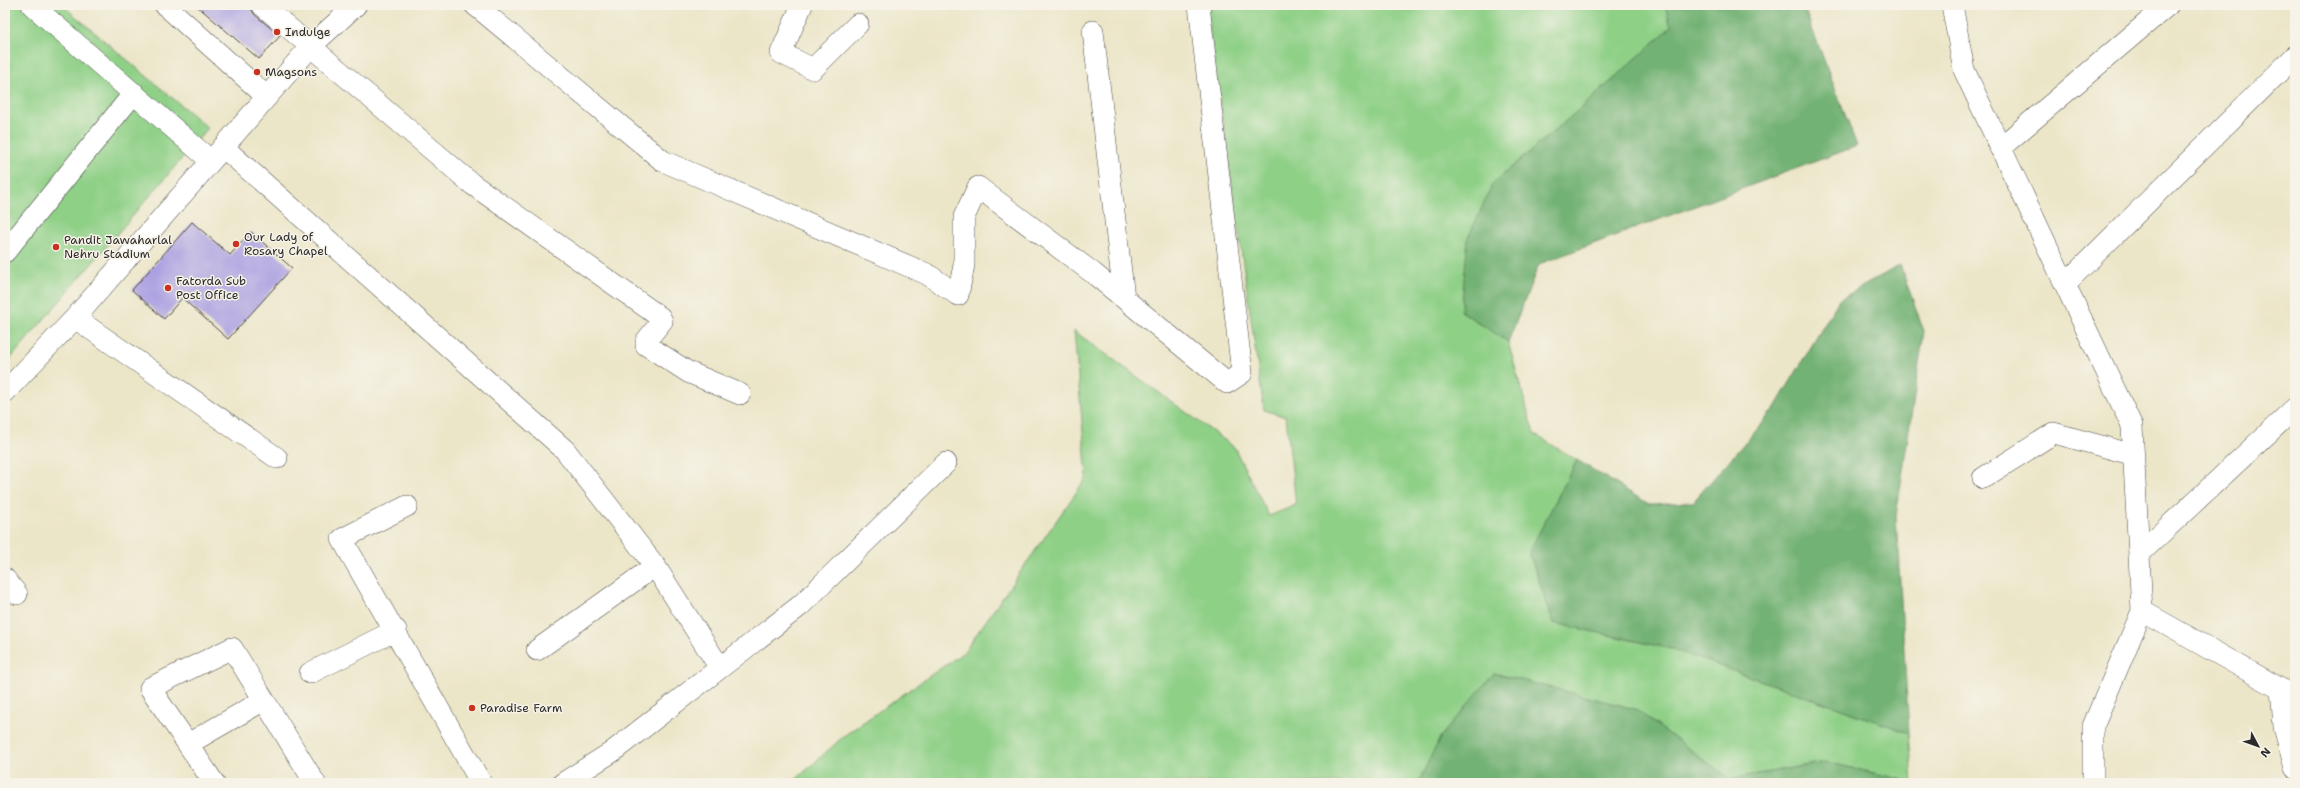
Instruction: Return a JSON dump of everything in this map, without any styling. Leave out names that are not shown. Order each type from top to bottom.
[{"type":"street","points":[[32,5],[134,93],[217,154],[565,450],[655,566],[720,668]]},
{"type":"street","points":[[164,5],[267,96]]},
{"type":"street","points":[[262,5],[472,184],[660,317],[662,319],[661,323],[646,341],[646,344],[688,372],[740,394]]},
{"type":"street","points":[[5,392],[75,318],[311,46],[356,5]]},
{"type":"street","points":[[475,5],[663,161],[927,274],[958,295],[964,265],[964,217],[978,187],[1124,298],[1227,383],[1242,373],[1199,5]]},
{"type":"street","points":[[802,5],[781,53],[812,68],[858,24]]},
{"type":"street","points":[[1952,5],[1964,70],[2132,426],[2142,611],[2093,726],[2092,783]]},
{"type":"street","points":[[2000,148],[2168,5]]},
{"type":"street","points":[[1093,31],[1124,298]]},
{"type":"street","points":[[2065,284],[2295,56]]},
{"type":"street","points":[[5,252],[134,93]]},
{"type":"street","points":[[75,318],[277,458]]},
{"type":"street","points":[[2139,554],[2295,408]]},
{"type":"street","points":[[1983,478],[2054,433],[2134,455]]},
{"type":"street","points":[[563,783],[612,752],[802,605],[946,463]]},
{"type":"street","points":[[407,506],[342,539],[396,630],[481,783]]},
{"type":"street","points":[[537,650],[655,566]]},
{"type":"street","points":[[2142,611],[2288,693],[2284,727],[2295,768]]},
{"type":"street","points":[[310,672],[396,630]]},
{"type":"street","points":[[214,783],[150,688],[232,648],[315,783]]},
{"type":"street","points":[[188,744],[264,700]]},
{"type":"green space","name":"Pandit Jawaharlal Nehru Stadium","points":[[5,5],[62,5],[208,128],[5,365]]},
{"type":"green space","points":[[1206,5],[1665,5],[1671,27],[1588,102],[1461,311],[1508,342],[1534,434],[1577,460],[1529,553],[1554,623],[1672,649],[1909,733],[1913,782],[1826,762],[1730,779],[1635,709],[1441,736],[1418,783],[792,783],[845,735],[964,652],[1087,477],[1074,331],[1234,447],[1269,516],[1296,505],[1286,417],[1264,410]]},
{"type":"green space","points":[[1665,5],[1803,5],[1857,146],[1539,264],[1508,342],[1461,311],[1468,238],[1493,183],[1588,102],[1671,27]]},
{"type":"green space","points":[[1900,265],[1924,331],[1896,516],[1909,733],[1672,649],[1554,623],[1529,552],[1577,460],[1649,504],[1693,502],[1774,409],[1839,300]]},
{"type":"green space","points":[[1494,673],[1635,709],[1730,779],[1826,762],[1913,782],[1418,783],[1441,736]]},
{"type":"building","points":[[196,5],[249,5],[254,14],[280,36],[259,59]]},
{"type":"building","points":[[192,222],[230,255],[251,232],[292,268],[228,339],[182,298],[164,319],[132,290]]},
{"type":"place","name":"Indulge","points":[[277,32]]},
{"type":"place","name":"Magsons","points":[[257,72]]},
{"type":"place","name":"Our Lady of Rosary Chapel","points":[[236,244]]},
{"type":"place","name":"Pandit Jawaharlal Nehru Stadium","points":[[56,247]]},
{"type":"place","name":"Fatorda Sub Post Office","points":[[168,288]]},
{"type":"place","name":"Paradise Farm","points":[[472,708]]}]
